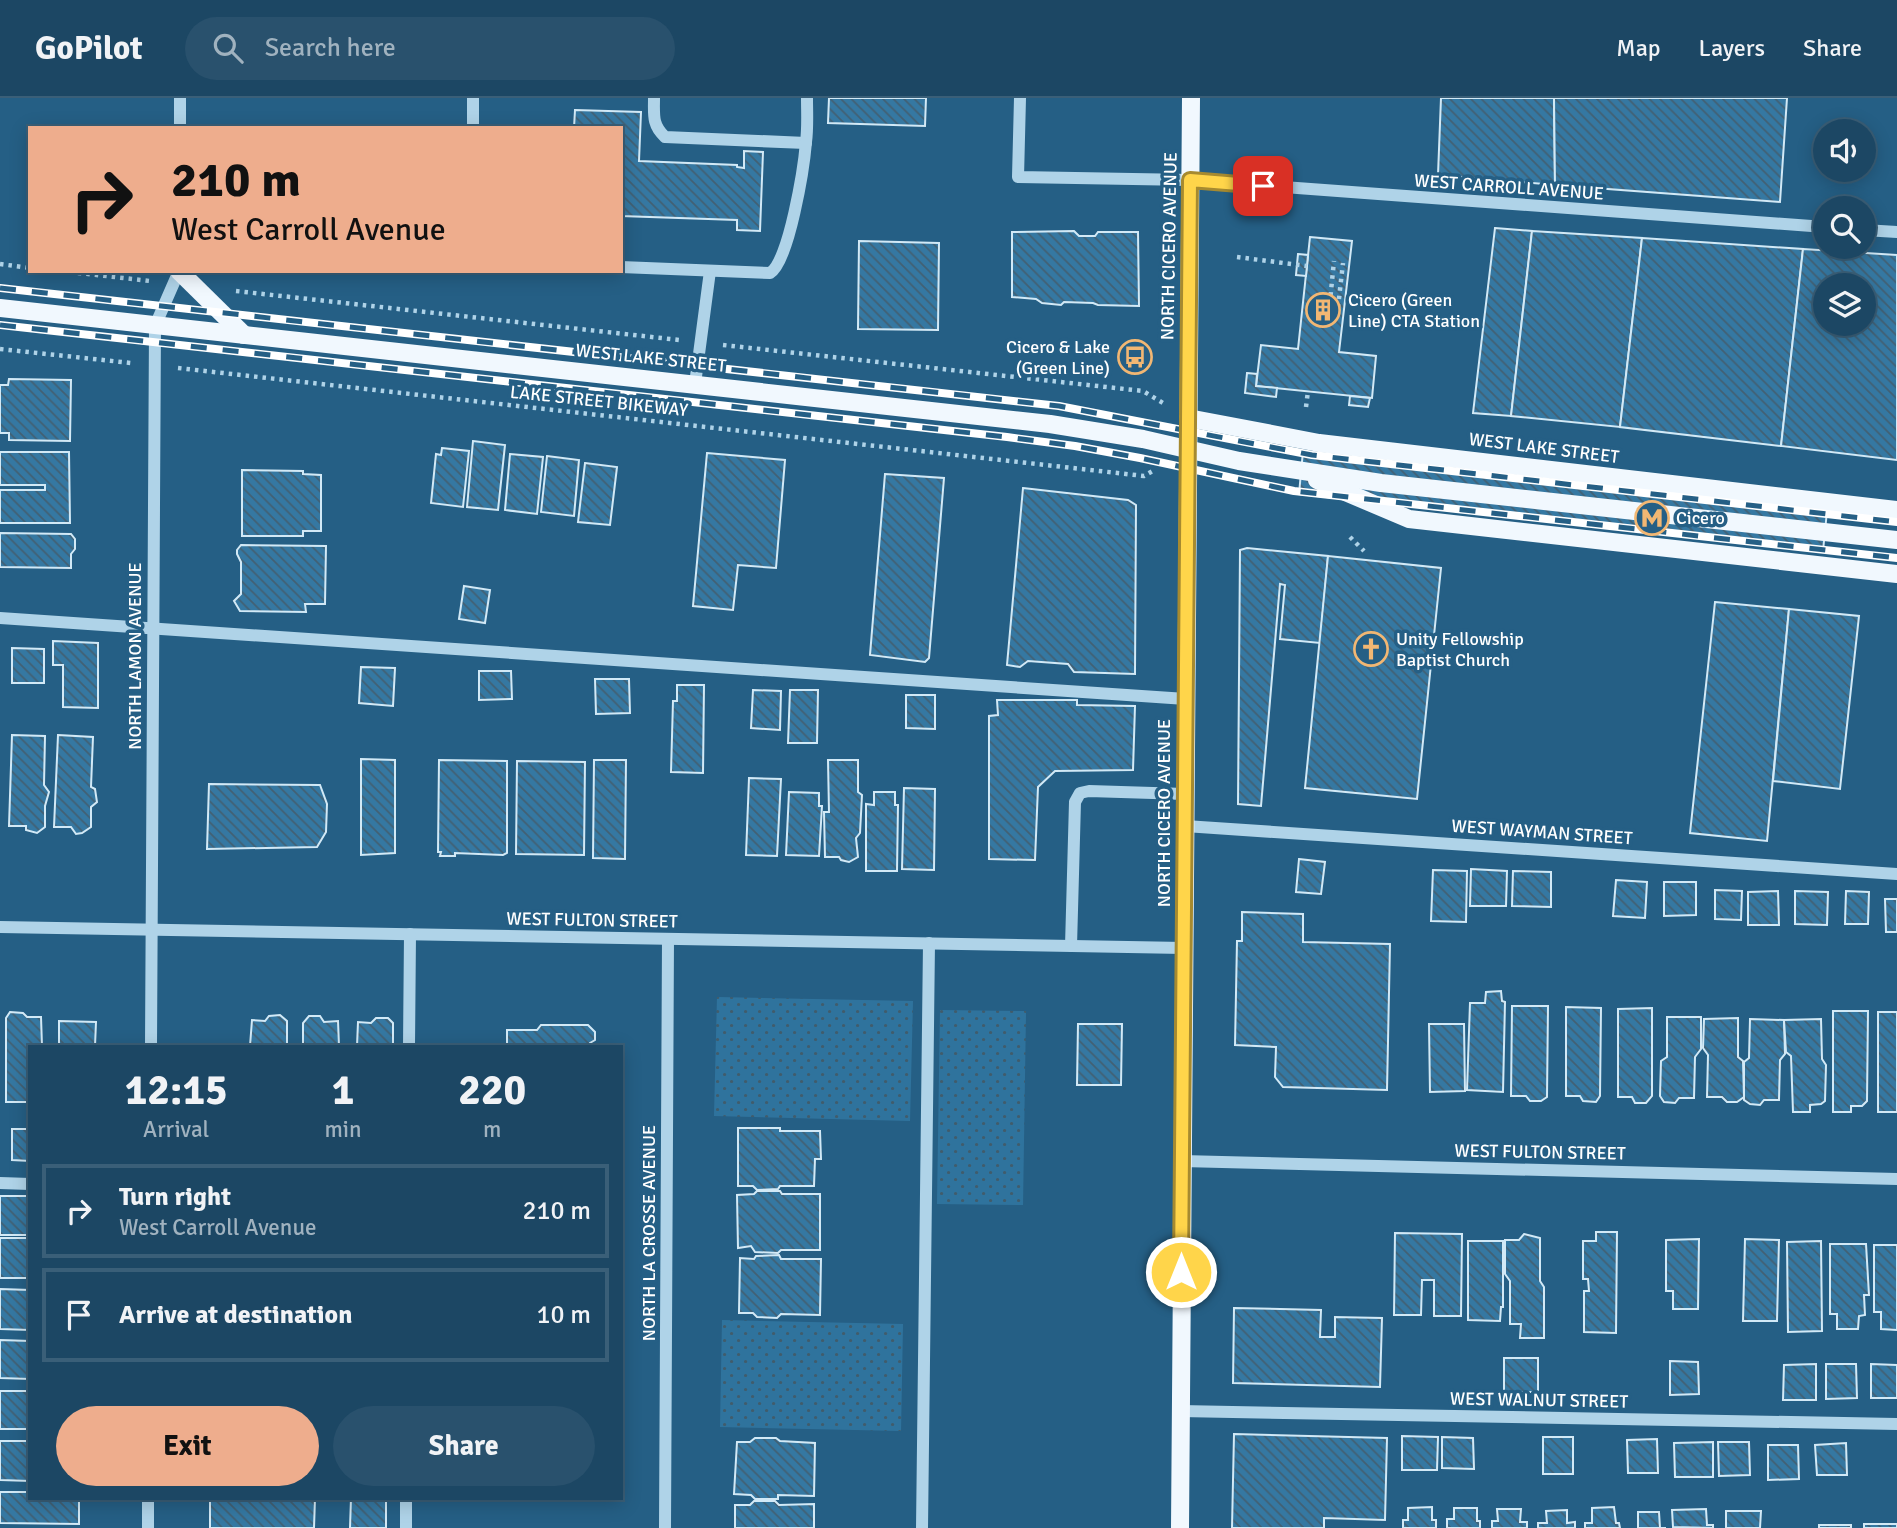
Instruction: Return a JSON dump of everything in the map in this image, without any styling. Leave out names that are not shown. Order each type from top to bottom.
[{"type":"main road","name":"NORTH CICERO AVENUE","points":[[1180,1528],[1191,98]]},
{"type":"main road","points":[[177,275],[194,286],[244,335]]},
{"type":"main road","name":"WEST LAKE STREET","points":[[0,308],[1050,424],[1143,439],[1294,470],[1381,483],[1897,540]]},
{"type":"main road","name":"WEST LAKE STREET","points":[[1188,418],[1319,443],[1897,510]]},
{"type":"main road","name":"WEST LAKE STREET","points":[[1294,470],[1409,519],[1897,574]]},
{"type":"street","points":[[180,98],[180,126]]},
{"type":"street","points":[[472,126],[473,98]]},
{"type":"street","points":[[654,98],[653,122],[665,136],[806,143]]},
{"type":"street","points":[[623,267],[770,273],[775,270],[790,230],[806,143],[807,98]]},
{"type":"street","name":"WEST CARROLL AVENUE","points":[[1020,98],[1018,177],[1190,180],[1813,226]]},
{"type":"street","points":[[1876,231],[1897,232]]},
{"type":"street","points":[[695,384],[710,271]]},
{"type":"street","name":"NORTH LAMON AVENUE","points":[[150,1045],[155,326],[177,275]]},
{"type":"street","points":[[0,618],[1186,699]]},
{"type":"street","points":[[1071,946],[1075,802],[1080,793],[1185,794]]},
{"type":"street","name":"WEST WAYMAN STREET","points":[[1185,826],[1897,874]]},
{"type":"street","name":"WEST FULTON STREET","points":[[0,927],[1184,948]]},
{"type":"street","points":[[409,1045],[410,934]]},
{"type":"street","name":"NORTH LA CROSSE AVENUE","points":[[665,1528],[668,939]]},
{"type":"street","points":[[922,1528],[929,943]]},
{"type":"street","name":"WEST FULTON STREET","points":[[1182,1161],[1897,1179]]},
{"type":"street","points":[[0,1183],[28,1184]]},
{"type":"street","name":"WEST WALNUT STREET","points":[[1180,1411],[1897,1424]]},
{"type":"street","points":[[148,1500],[148,1528]]},
{"type":"street","points":[[406,1500],[406,1528]]},
{"type":"path","points":[[1237,257],[1307,266]]},
{"type":"path","points":[[1328,321],[1334,261]]},
{"type":"path","points":[[1337,316],[1342,263]]},
{"type":"path","points":[[0,264],[28,268]]},
{"type":"path","points":[[119,273],[177,275]]},
{"type":"path","points":[[194,286],[1143,391],[1188,418]]},
{"type":"path","name":"LAKE STREET BIKEWAY","points":[[0,349],[1144,476],[1188,449]]},
{"type":"path","points":[[1306,407],[1308,391]]},
{"type":"path","points":[[1350,537],[1364,551]]},
{"type":"shaded area","points":[[717,997],[913,1001],[910,1121],[714,1116]]},
{"type":"shaded area","points":[[940,1010],[1026,1011],[1023,1205],[937,1204]]},
{"type":"shaded area","points":[[722,1320],[903,1324],[901,1431],[720,1427]]},
{"type":"building","points":[[829,98],[926,98],[925,126],[828,123]]},
{"type":"building","points":[[1441,98],[1554,98],[1555,185],[1438,175]]},
{"type":"building","points":[[1554,98],[1787,98],[1780,202],[1555,185]]},
{"type":"building","points":[[575,110],[641,112],[639,161],[737,165],[744,168],[744,151],[763,152],[760,231],[737,230],[737,220],[623,216],[623,126],[574,126]]},
{"type":"building","points":[[1495,228],[1532,231],[1511,416],[1473,413]]},
{"type":"building","points":[[1074,231],[1079,236],[1095,236],[1098,232],[1138,232],[1139,306],[1064,302],[1061,305],[1012,297],[1012,232]]},
{"type":"building","points":[[1532,231],[1642,238],[1620,427],[1511,416]]},
{"type":"building","name":"Cicero (Green Line) CTA Station","points":[[1310,237],[1352,241],[1339,352],[1376,356],[1372,398],[1256,386],[1261,345],[1298,349]]},
{"type":"building","points":[[1642,238],[1803,249],[1781,446],[1620,427]]},
{"type":"building","points":[[859,241],[939,243],[938,330],[858,329]]},
{"type":"building","points":[[1803,249],[1813,250],[1813,259],[1876,259],[1876,254],[1897,255],[1897,460],[1781,446]]},
{"type":"building","points":[[1298,254],[1308,255],[1306,276],[1296,275]]},
{"type":"building","points":[[1247,373],[1257,374],[1256,386],[1277,388],[1276,397],[1245,393]]},
{"type":"building","points":[[9,379],[71,380],[70,441],[9,440],[9,433],[0,433],[0,385],[8,385]]},
{"type":"building","points":[[1350,396],[1370,398],[1368,407],[1349,405]]},
{"type":"building","points":[[473,441],[505,445],[498,510],[467,507]]},
{"type":"building","points":[[442,448],[469,451],[463,507],[431,503],[436,454],[441,455]]},
{"type":"building","points":[[1303,451],[1827,511],[1823,551],[1299,494]]},
{"type":"building","points":[[0,452],[69,452],[70,523],[0,523],[0,490],[45,490],[45,485],[0,485]]},
{"type":"building","points":[[707,453],[785,460],[776,568],[738,565],[733,610],[693,606]]},
{"type":"building","points":[[510,454],[543,457],[537,514],[505,510]]},
{"type":"building","points":[[547,456],[579,460],[574,516],[541,512]]},
{"type":"building","points":[[585,463],[617,467],[610,525],[578,522]]},
{"type":"building","points":[[242,470],[303,471],[303,474],[321,475],[321,531],[303,531],[303,536],[242,536]]},
{"type":"building","points":[[885,474],[944,478],[929,658],[925,662],[870,655]]},
{"type":"building","points":[[1023,488],[1128,500],[1136,505],[1135,674],[1074,672],[1068,664],[1028,661],[1020,667],[1007,665]]},
{"type":"building","points":[[0,533],[71,534],[75,539],[75,549],[71,554],[71,568],[0,567]]},
{"type":"building","points":[[241,545],[326,546],[325,604],[305,604],[306,612],[240,611],[234,601],[241,594],[241,562],[237,550]]},
{"type":"building","points":[[1247,548],[1328,556],[1320,643],[1280,639],[1285,585],[1280,584],[1261,806],[1238,804],[1240,550]]},
{"type":"building","points":[[1328,556],[1441,568],[1417,799],[1305,788]]},
{"type":"building","points":[[464,586],[490,590],[485,623],[459,619]]},
{"type":"building","points":[[1715,602],[1789,609],[1767,841],[1690,833]]},
{"type":"building","points":[[1789,609],[1859,616],[1840,789],[1773,781]]},
{"type":"building","points":[[53,641],[98,643],[98,708],[63,707],[63,665],[53,665]]},
{"type":"building","points":[[12,648],[44,649],[44,683],[12,683]]},
{"type":"building","points":[[361,667],[395,668],[393,706],[359,703]]},
{"type":"building","points":[[479,671],[511,671],[512,699],[479,700]]},
{"type":"building","points":[[595,679],[629,679],[630,713],[596,714]]},
{"type":"building","points":[[677,685],[704,685],[703,773],[671,772],[673,701],[677,701]]},
{"type":"building","points":[[753,690],[781,691],[780,730],[751,728]]},
{"type":"building","points":[[790,690],[818,690],[817,743],[788,743]]},
{"type":"building","points":[[906,695],[935,695],[935,729],[906,728]]},
{"type":"building","points":[[997,700],[1077,700],[1077,705],[1135,706],[1133,770],[1055,771],[1038,787],[1035,860],[989,859],[989,716],[998,715]]},
{"type":"building","points":[[12,735],[45,736],[44,785],[49,792],[45,806],[45,827],[37,833],[26,830],[26,826],[9,826]]},
{"type":"building","points":[[58,735],[93,737],[91,787],[95,789],[97,802],[91,807],[91,827],[82,833],[76,834],[71,827],[54,827]]},
{"type":"building","points":[[361,759],[395,760],[395,853],[361,855]]},
{"type":"building","points":[[439,760],[507,761],[507,853],[455,853],[455,856],[440,856]]},
{"type":"building","points":[[594,760],[626,760],[625,859],[593,858]]},
{"type":"building","points":[[828,760],[858,760],[858,792],[862,795],[860,833],[856,838],[858,857],[849,862],[839,857],[825,857],[824,812],[829,812]]},
{"type":"building","points":[[517,761],[585,762],[584,855],[516,854]]},
{"type":"building","points":[[749,778],[781,779],[777,856],[746,855]]},
{"type":"building","points":[[209,784],[320,785],[327,804],[326,832],[317,847],[207,849]]},
{"type":"building","points":[[904,788],[935,789],[934,870],[902,869]]},
{"type":"building","points":[[789,792],[819,793],[819,806],[822,806],[819,856],[786,855]]},
{"type":"building","points":[[874,792],[895,792],[895,805],[898,805],[897,871],[866,871],[866,804],[874,805]]},
{"type":"building","points":[[1299,859],[1325,862],[1321,894],[1296,892]]},
{"type":"building","points":[[1471,869],[1507,871],[1506,906],[1470,906]]},
{"type":"building","points":[[1433,870],[1467,871],[1466,922],[1431,921]]},
{"type":"building","points":[[1513,871],[1551,872],[1551,907],[1512,906]]},
{"type":"building","points":[[1616,880],[1647,882],[1645,918],[1613,916]]},
{"type":"building","points":[[1664,882],[1696,882],[1696,915],[1664,916]]},
{"type":"building","points":[[1715,890],[1742,891],[1741,920],[1715,919]]},
{"type":"building","points":[[1778,891],[1779,925],[1748,925],[1748,892]]},
{"type":"building","points":[[1795,891],[1828,892],[1827,925],[1795,924]]},
{"type":"building","points":[[1846,891],[1869,892],[1868,924],[1845,924]]},
{"type":"building","points":[[1885,899],[1897,899],[1897,932],[1886,932]]},
{"type":"building","points":[[1242,912],[1303,914],[1303,942],[1390,944],[1387,1090],[1283,1087],[1275,1077],[1276,1047],[1235,1045],[1237,941],[1242,941]]},
{"type":"building","points":[[1501,991],[1502,1001],[1505,1002],[1503,1092],[1467,1090],[1470,1003],[1485,1003],[1486,992]]},
{"type":"building","points":[[1512,1006],[1548,1006],[1547,1097],[1541,1101],[1530,1101],[1526,1096],[1511,1096]]},
{"type":"building","points":[[1566,1007],[1601,1008],[1600,1096],[1596,1102],[1583,1101],[1580,1096],[1566,1096]]},
{"type":"building","points":[[1652,1008],[1652,1096],[1646,1103],[1635,1103],[1632,1097],[1618,1097],[1618,1009]]},
{"type":"building","points":[[1833,1011],[1868,1011],[1867,1101],[1862,1106],[1851,1106],[1851,1112],[1833,1112]]},
{"type":"building","points":[[10,1012],[23,1013],[27,1017],[41,1017],[42,1045],[28,1045],[28,1102],[6,1102],[6,1018]]},
{"type":"building","points":[[1878,1012],[1897,1012],[1897,1112],[1878,1112]]},
{"type":"building","points":[[280,1015],[287,1021],[287,1045],[250,1045],[252,1020],[265,1021],[269,1016]]},
{"type":"building","points":[[309,1016],[320,1016],[324,1022],[338,1021],[339,1045],[303,1045],[303,1023]]},
{"type":"building","points":[[1667,1017],[1701,1017],[1701,1049],[1695,1057],[1694,1098],[1679,1098],[1675,1103],[1664,1102],[1660,1096],[1661,1061],[1667,1057]]},
{"type":"building","points":[[376,1018],[388,1018],[393,1023],[393,1045],[357,1045],[358,1022],[371,1023]]},
{"type":"building","points":[[1738,1018],[1738,1057],[1743,1061],[1744,1097],[1737,1102],[1727,1102],[1722,1097],[1707,1097],[1708,1055],[1703,1048],[1704,1019]]},
{"type":"building","points":[[1750,1019],[1784,1020],[1785,1054],[1780,1060],[1779,1100],[1764,1100],[1760,1105],[1744,1100],[1744,1062],[1749,1058]]},
{"type":"building","points":[[1821,1019],[1822,1059],[1826,1065],[1825,1101],[1810,1105],[1810,1112],[1793,1112],[1791,1056],[1786,1052],[1784,1020]]},
{"type":"building","points":[[59,1021],[96,1022],[95,1045],[59,1044]]},
{"type":"building","points":[[1078,1024],[1122,1024],[1121,1085],[1077,1085]]},
{"type":"building","points":[[1429,1024],[1464,1024],[1465,1091],[1430,1092]]},
{"type":"building","points":[[541,1025],[588,1025],[595,1032],[595,1040],[590,1045],[507,1045],[507,1030],[537,1030]]},
{"type":"building","points":[[738,1128],[820,1131],[821,1159],[815,1159],[814,1186],[780,1186],[778,1189],[757,1190],[753,1186],[738,1186]]},
{"type":"building","points":[[12,1129],[28,1129],[28,1161],[12,1160]]},
{"type":"building","points":[[757,1191],[820,1194],[820,1250],[781,1250],[778,1253],[755,1252],[751,1246],[738,1248],[737,1195],[754,1194]]},
{"type":"building","points":[[0,1196],[28,1196],[28,1235],[0,1235]]},
{"type":"building","points":[[1596,1232],[1617,1232],[1616,1333],[1584,1332],[1584,1291],[1589,1291],[1588,1279],[1583,1279],[1583,1241],[1596,1241]]},
{"type":"building","points":[[1395,1233],[1462,1234],[1461,1316],[1434,1316],[1434,1280],[1422,1280],[1421,1315],[1394,1315]]},
{"type":"building","points":[[1524,1234],[1540,1238],[1544,1338],[1520,1338],[1521,1324],[1510,1324],[1510,1281],[1505,1274],[1505,1240],[1519,1240]]},
{"type":"building","points":[[0,1238],[28,1238],[28,1278],[0,1278]]},
{"type":"building","points":[[1699,1239],[1698,1309],[1673,1309],[1673,1291],[1666,1291],[1666,1240]]},
{"type":"building","points":[[1745,1239],[1779,1240],[1777,1321],[1743,1321]]},
{"type":"building","points":[[1468,1241],[1503,1241],[1503,1307],[1500,1321],[1468,1320]]},
{"type":"building","points":[[1821,1241],[1822,1331],[1788,1332],[1787,1242]]},
{"type":"building","points":[[1830,1244],[1866,1244],[1869,1295],[1864,1295],[1865,1315],[1859,1316],[1858,1329],[1837,1329],[1837,1314],[1830,1314]]},
{"type":"building","points":[[1874,1245],[1897,1245],[1897,1330],[1881,1329],[1881,1312],[1874,1312]]},
{"type":"building","points":[[779,1255],[781,1259],[821,1259],[820,1315],[781,1314],[777,1318],[739,1313],[740,1258]]},
{"type":"building","points":[[0,1289],[28,1290],[28,1330],[0,1329]]},
{"type":"building","points":[[1234,1308],[1321,1310],[1320,1337],[1335,1337],[1335,1317],[1382,1318],[1380,1387],[1233,1383]]},
{"type":"building","points":[[0,1340],[28,1341],[28,1379],[0,1378]]},
{"type":"building","points":[[1504,1358],[1538,1358],[1538,1392],[1504,1392]]},
{"type":"building","points":[[1670,1361],[1698,1362],[1699,1394],[1670,1395]]},
{"type":"building","points":[[1816,1364],[1816,1400],[1783,1400],[1784,1365]]},
{"type":"building","points":[[1826,1364],[1856,1364],[1857,1398],[1826,1399]]},
{"type":"building","points":[[1871,1364],[1897,1365],[1897,1398],[1871,1398]]},
{"type":"building","points":[[0,1391],[28,1391],[28,1429],[0,1429]]},
{"type":"building","points":[[1234,1434],[1387,1438],[1385,1520],[1324,1518],[1324,1528],[1232,1528]]},
{"type":"building","points":[[1402,1436],[1438,1437],[1437,1470],[1402,1470]]},
{"type":"building","points":[[1442,1437],[1473,1438],[1474,1469],[1442,1468]]},
{"type":"building","points":[[1543,1437],[1573,1437],[1573,1474],[1543,1474]]},
{"type":"building","points":[[755,1438],[815,1443],[814,1496],[778,1495],[778,1499],[755,1499],[751,1495],[734,1494],[737,1442],[750,1442]]},
{"type":"building","points":[[1657,1439],[1658,1473],[1628,1473],[1627,1440]]},
{"type":"building","points":[[0,1441],[28,1441],[28,1481],[0,1480]]},
{"type":"building","points":[[1713,1442],[1713,1477],[1675,1477],[1674,1443]]},
{"type":"building","points":[[1718,1442],[1749,1442],[1750,1475],[1719,1476]]},
{"type":"building","points":[[1846,1443],[1847,1475],[1817,1475],[1815,1445]]},
{"type":"building","points":[[1768,1445],[1798,1445],[1799,1479],[1768,1480]]},
{"type":"building","points":[[0,1492],[28,1492],[28,1500],[79,1500],[79,1524],[0,1523]]},
{"type":"building","points":[[210,1500],[315,1500],[314,1528],[210,1528]]},
{"type":"building","points":[[351,1500],[386,1500],[386,1528],[350,1528]]},
{"type":"building","points":[[754,1501],[775,1501],[779,1505],[814,1504],[814,1528],[735,1528],[735,1505],[750,1505]]},
{"type":"building","points":[[1432,1507],[1432,1520],[1436,1520],[1436,1528],[1403,1528],[1403,1520],[1408,1520],[1408,1508]]},
{"type":"building","points":[[1614,1507],[1616,1523],[1619,1523],[1620,1528],[1585,1528],[1585,1523],[1592,1523],[1592,1508]]},
{"type":"building","points":[[1454,1508],[1477,1508],[1480,1528],[1447,1528],[1447,1519],[1454,1519]]},
{"type":"building","points":[[1497,1509],[1521,1509],[1520,1522],[1527,1522],[1527,1528],[1492,1528],[1492,1521],[1498,1521]]},
{"type":"building","points":[[1706,1509],[1707,1525],[1713,1525],[1713,1528],[1673,1527],[1672,1510]]},
{"type":"building","points":[[1567,1510],[1567,1523],[1575,1522],[1575,1528],[1538,1528],[1538,1523],[1547,1523],[1546,1511]]},
{"type":"building","points":[[1726,1511],[1761,1511],[1760,1528],[1726,1528]]},
{"type":"building","points":[[1638,1512],[1659,1512],[1660,1528],[1638,1528]]},
{"type":"building","points":[[1864,1524],[1897,1524],[1897,1528],[1864,1528]]},
{"type":"building","points":[[1819,1525],[1851,1525],[1851,1528],[1819,1528]]},
{"type":"railway","points":[[0,288],[1059,406],[1312,455],[1897,522]]},
{"type":"railway","points":[[0,325],[1007,437],[1140,458],[1294,491],[1897,558]]},
{"type":"place","name":"Cicero (Green Line) CTA Station","points":[[1323,310]]},
{"type":"place","name":"Cicero & Lake (Green Line)","points":[[1135,357]]},
{"type":"place","name":"Cicero","points":[[1652,518]]},
{"type":"place","name":"Unity Fellowship Baptist Church","points":[[1371,649]]},
{"type":"route","points":[[1181,1272],[1190,180],[1263,186]]}]
